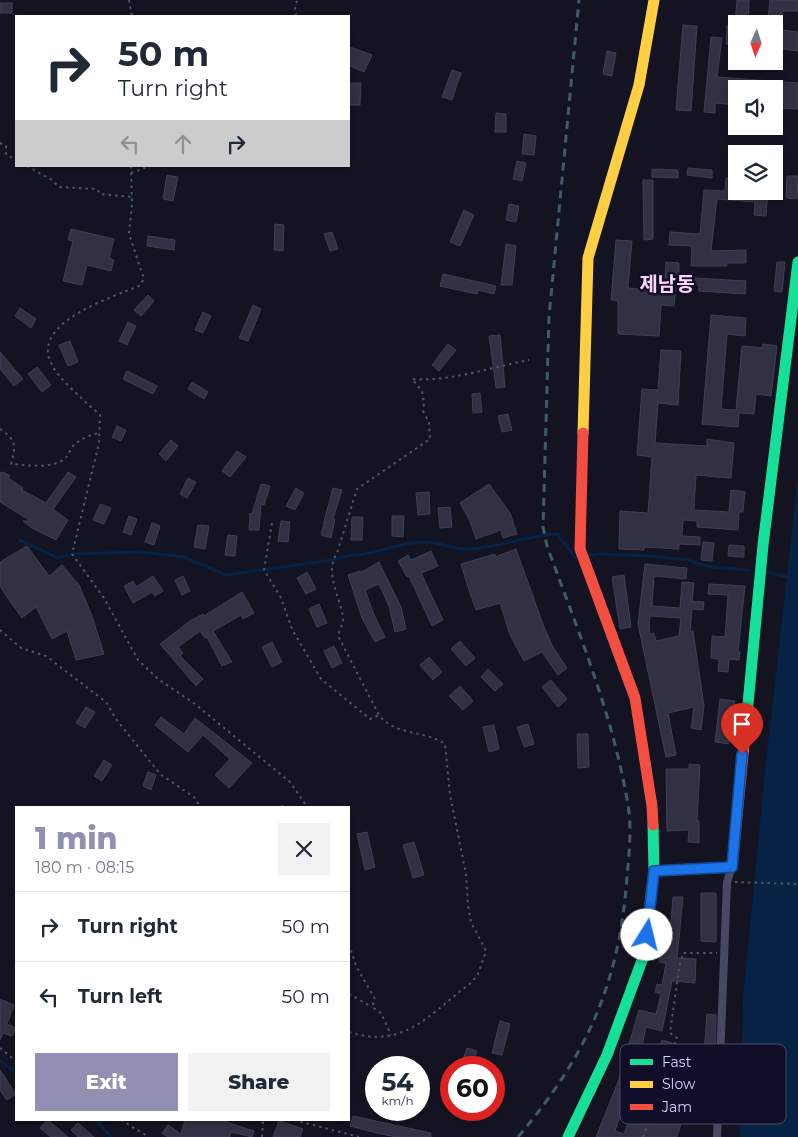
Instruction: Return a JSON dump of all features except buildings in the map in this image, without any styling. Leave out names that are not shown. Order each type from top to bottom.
[{"type":"main road","points":[[568,1137],[607,1055],[644,954],[654,871],[652,806],[634,698],[580,549],[584,335],[588,258],[639,85],[654,0]]},
{"type":"main road","points":[[654,871],[732,867],[763,545],[798,262]]},
{"type":"street","points":[[721,1044],[727,882],[732,867]]},
{"type":"street","points":[[717,1124],[717,1137]]},
{"type":"path","points":[[129,0],[132,15]]},
{"type":"path","points":[[296,15],[295,9],[298,0]]},
{"type":"path","points":[[0,143],[6,146],[6,154],[15,159]]},
{"type":"path","points":[[29,167],[52,180],[59,187],[98,189],[100,194],[132,197]]},
{"type":"path","points":[[131,167],[132,197],[129,234],[144,279],[139,286],[64,320],[52,336],[47,352],[51,364],[100,416],[100,433],[72,554],[104,598],[138,660],[158,678],[195,704],[290,782],[306,806]]},
{"type":"path","points":[[131,173],[147,167]]},
{"type":"path","points":[[350,1032],[368,1036],[407,1032],[471,983],[478,974],[486,951],[471,922],[466,874],[450,795],[445,744],[435,737],[397,728],[385,723],[379,715],[338,636],[344,619],[335,592],[332,560],[337,552],[356,489],[430,439],[429,422],[423,411],[422,391],[412,378],[428,380],[449,377],[529,360]]},
{"type":"path","points":[[0,429],[11,437],[16,448],[12,464],[40,466],[55,464],[66,459],[72,447],[92,434],[100,433]]},
{"type":"path","points":[[272,523],[264,570],[281,598],[292,629],[321,679],[370,719],[379,715]]},
{"type":"path","points":[[0,630],[21,648],[46,656],[106,702],[116,719],[160,774],[194,796],[200,806]]},
{"type":"path","points":[[743,882],[798,884]]},
{"type":"path","points":[[350,947],[356,966],[375,999],[372,1007]]},
{"type":"path","points":[[675,1044],[677,1038],[670,1033],[679,968],[684,953],[724,953]]},
{"type":"path","points":[[350,995],[381,1013],[392,1035]]},
{"type":"path","points":[[0,1048],[15,1060]]},
{"type":"path","points":[[123,1121],[149,1137]]},
{"type":"path","points":[[262,1137],[263,1121]]},
{"type":"path","points":[[298,1121],[359,1137]]},
{"type":"path","points":[[643,1137],[647,1124]]},
{"type":"water","points":[[798,477],[798,1137],[740,1137],[740,1124],[786,1124],[786,1044],[742,1044],[743,997],[766,761]]},
{"type":"waterway","points":[[20,540],[58,558],[72,554],[141,552],[184,557],[226,575],[332,560],[417,542],[431,542],[470,549],[557,534],[575,557],[578,557]]},
{"type":"waterway","points":[[584,556],[601,554],[650,556],[688,560],[711,567],[748,570]]},
{"type":"waterway","points":[[765,572],[789,577]]},
{"type":"waterway","points":[[0,1061],[15,1072]]},
{"type":"waterway","points":[[97,1121],[111,1137]]},
{"type":"railway","points":[[518,1137],[563,1077],[581,1047],[595,1017],[607,985],[616,952],[623,916],[630,841],[628,805],[604,706],[547,546],[543,527],[549,317],[579,0]]},
{"type":"traffic: fast","points":[[746,725],[763,545],[798,262]]},
{"type":"traffic: fast","points":[[568,1137],[607,1055],[644,955],[654,871],[653,825]]},
{"type":"traffic: slow","points":[[583,433],[588,258],[639,85],[654,0]]},
{"type":"traffic: jam","points":[[583,433],[580,549],[635,698],[652,806],[653,825]]},
{"type":"traffic: jam","points":[[654,871],[732,867],[746,725]]},
{"type":"district","name":"제남동","points":[[667,284]]},
{"type":"route","points":[[647,935],[654,871],[732,867],[742,754]]}]
